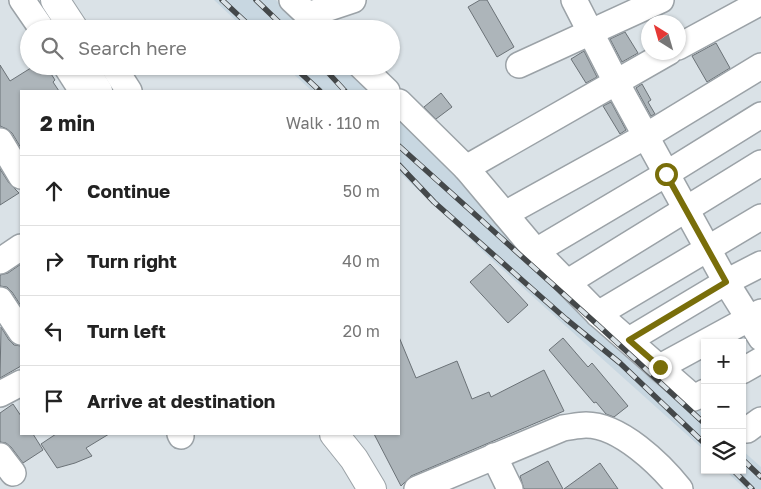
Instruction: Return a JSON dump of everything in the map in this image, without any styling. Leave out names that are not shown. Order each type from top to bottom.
[{"type":"main road","points":[[38,0],[51,20]]},
{"type":"main road","points":[[55,0],[68,20]]},
{"type":"main road","points":[[88,75],[97,90]]},
{"type":"main road","points":[[104,75],[113,90]]},
{"type":"main road","points":[[335,435],[354,459],[372,489]]},
{"type":"main road","points":[[354,435],[371,458],[389,489]]},
{"type":"street","points":[[22,0],[36,20]]},
{"type":"street","points":[[68,0],[81,20]]},
{"type":"street","points":[[313,11],[353,0]]},
{"type":"street","points":[[574,0],[616,82],[726,282],[757,323],[660,367]]},
{"type":"street","points":[[519,65],[661,0]]},
{"type":"street","points":[[686,44],[761,2]]},
{"type":"street","points":[[466,168],[655,60]]},
{"type":"street","points":[[505,214],[646,136],[761,66]]},
{"type":"street","points":[[72,75],[81,90]]},
{"type":"street","points":[[119,75],[129,90]]},
{"type":"street","points":[[370,75],[386,90]]},
{"type":"street","points":[[400,103],[466,168],[536,251],[598,314],[694,398],[701,394]]},
{"type":"street","points":[[536,251],[761,115]]},
{"type":"street","points":[[7,150],[20,174]]},
{"type":"street","points":[[568,282],[761,163]]},
{"type":"street","points":[[598,314],[761,217]]},
{"type":"street","points":[[0,260],[20,249]]},
{"type":"street","points":[[629,340],[726,282],[761,264]]},
{"type":"street","points":[[0,300],[20,330]]},
{"type":"street","points":[[746,369],[761,360]]},
{"type":"street","points":[[0,394],[20,383]]},
{"type":"street","points":[[417,489],[563,428],[588,425],[611,430],[635,444],[680,489]]},
{"type":"street","points":[[494,456],[510,489]]},
{"type":"shaded area","points":[[214,0],[276,0],[297,20],[235,20]]},
{"type":"shaded area","points":[[295,75],[357,75],[373,90],[311,90]]},
{"type":"shaded area","points":[[400,115],[460,172],[522,249],[701,412],[701,447],[490,258],[400,173]]},
{"type":"shaded area","points":[[746,454],[761,467],[761,489],[745,489],[729,474],[746,474]]},
{"type":"building","points":[[480,0],[487,0],[514,47],[497,57],[468,7]]},
{"type":"building","points":[[625,32],[638,53],[622,62],[610,39]]},
{"type":"building","points":[[716,43],[730,68],[707,82],[692,56]]},
{"type":"building","points":[[584,51],[597,77],[586,83],[571,59]]},
{"type":"building","points":[[0,65],[10,81],[20,75],[52,75],[55,80],[53,82],[58,90],[20,90],[20,146],[12,133],[0,126]]},
{"type":"building","points":[[642,84],[651,100],[648,102],[655,114],[651,116],[636,88]]},
{"type":"building","points":[[441,93],[452,107],[436,119],[424,107]]},
{"type":"building","points":[[611,102],[626,130],[620,134],[603,106]]},
{"type":"building","points":[[0,169],[9,183],[19,193],[0,205]]},
{"type":"building","points":[[490,264],[528,305],[508,323],[470,282]]},
{"type":"building","points":[[20,265],[20,304],[7,287],[0,286],[0,275],[8,273]]},
{"type":"building","points":[[1,327],[14,345],[20,346],[20,367],[0,378]]},
{"type":"building","points":[[563,338],[588,367],[592,363],[628,406],[614,417],[606,414],[596,402],[594,403],[549,350]]},
{"type":"building","points":[[400,339],[416,378],[457,361],[472,399],[489,392],[491,397],[544,370],[564,411],[411,476],[401,486],[375,435],[400,435]]},
{"type":"building","points":[[13,404],[20,414],[20,435],[34,435],[43,450],[23,463],[11,447],[6,443],[0,442],[0,413]]},
{"type":"building","points":[[54,435],[107,435],[86,448],[92,456],[57,468],[41,444]]},
{"type":"building","points":[[548,461],[563,489],[524,489],[520,476]]},
{"type":"building","points":[[600,463],[618,489],[564,489]]},
{"type":"railway","points":[[222,0],[243,20]]},
{"type":"railway","points":[[256,0],[277,20]]},
{"type":"railway","points":[[303,75],[319,90]]},
{"type":"railway","points":[[330,75],[344,90]]},
{"type":"railway","points":[[400,147],[701,420]]},
{"type":"railway","points":[[400,166],[434,202],[566,319],[620,363],[701,440]]},
{"type":"railway","points":[[746,463],[761,477]]},
{"type":"railway","points":[[737,474],[752,489]]},
{"type":"route","points":[[660,367],[629,340],[726,282],[666,174]]}]
